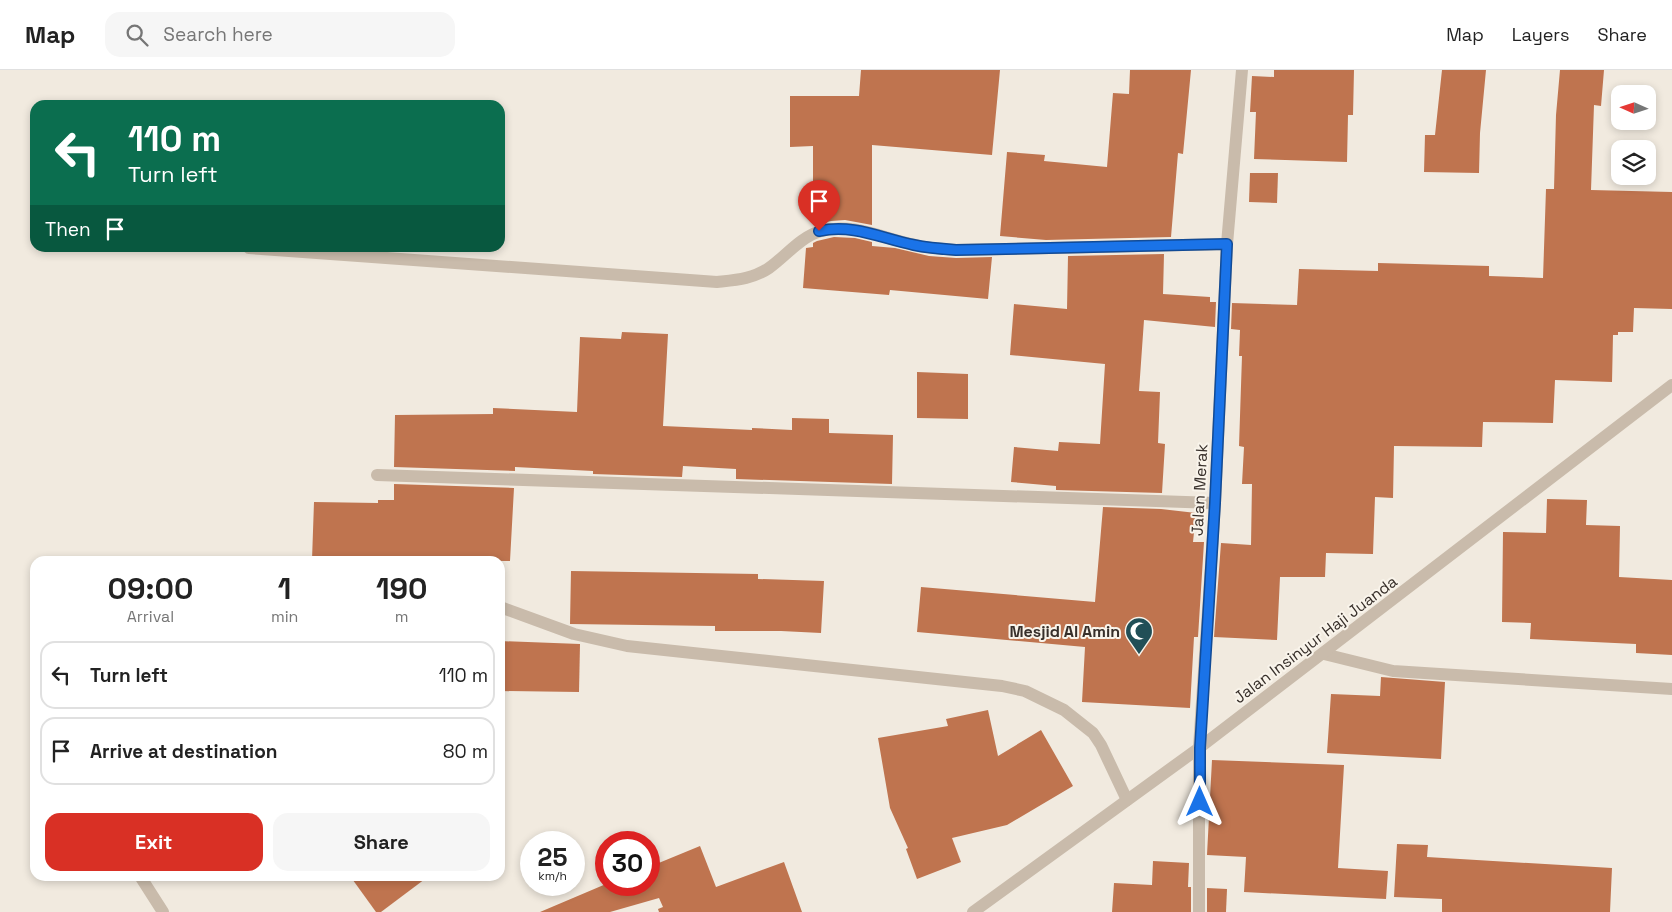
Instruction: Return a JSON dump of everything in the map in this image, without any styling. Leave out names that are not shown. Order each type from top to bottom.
[{"type":"street","name":"Jalan Merak","points":[[1200,912],[1200,748],[1215,503],[1227,244],[1242,70]]},
{"type":"street","points":[[304,252],[718,282],[754,276],[768,268],[793,246],[806,238],[819,231],[836,228],[870,233],[914,245],[956,250],[1227,244]]},
{"type":"street","name":"Jalan Insinyur Haji Juanda","points":[[973,912],[1200,748],[1672,385]]},
{"type":"street","points":[[377,475],[515,478],[1215,503]]},
{"type":"street","points":[[505,609],[574,634],[627,646],[1002,686],[1025,691],[1064,710],[1093,733],[1127,800]]},
{"type":"street","points":[[1324,654],[1393,671],[1672,689]]},
{"type":"street","points":[[143,881],[163,912]]},
{"type":"building","points":[[861,70],[1000,70],[992,155],[872,145],[872,225],[845,220],[813,225],[813,146],[790,147],[790,96],[859,96]]},
{"type":"building","points":[[1130,70],[1191,70],[1183,154],[1178,153],[1171,237],[1046,240],[1000,236],[1007,152],[1045,155],[1044,161],[1107,167],[1113,93],[1129,94]]},
{"type":"building","points":[[1274,70],[1354,70],[1353,115],[1348,115],[1347,162],[1254,159],[1256,112],[1250,112],[1252,76],[1274,77]]},
{"type":"building","points":[[1442,70],[1486,70],[1480,133],[1479,173],[1424,172],[1425,135],[1435,135]]},
{"type":"building","points":[[1560,70],[1604,70],[1601,106],[1594,105],[1591,190],[1672,192],[1672,309],[1634,308],[1633,332],[1618,332],[1618,335],[1613,335],[1612,382],[1555,380],[1553,423],[1483,422],[1482,447],[1394,446],[1393,498],[1375,497],[1373,554],[1326,553],[1325,577],[1280,577],[1277,640],[1214,637],[1221,543],[1251,545],[1252,484],[1242,484],[1244,447],[1239,446],[1242,356],[1239,356],[1240,330],[1231,329],[1232,303],[1297,305],[1299,269],[1378,271],[1378,263],[1489,266],[1489,276],[1543,278],[1546,189],[1554,189],[1556,115]]},
{"type":"building","points":[[1250,173],[1278,173],[1277,203],[1249,202]]},
{"type":"building","points":[[834,237],[855,238],[872,242],[872,246],[895,248],[929,256],[956,258],[992,257],[988,299],[890,290],[889,295],[803,288],[806,248],[813,247],[813,243],[817,241]]},
{"type":"building","points":[[1164,254],[1163,294],[1210,297],[1210,302],[1216,302],[1215,327],[1144,320],[1139,391],[1160,392],[1158,443],[1165,444],[1162,493],[1056,490],[1056,486],[1011,482],[1014,447],[1058,451],[1059,442],[1100,444],[1105,364],[1010,355],[1014,304],[1067,309],[1068,256]]},
{"type":"building","points":[[622,332],[668,334],[663,426],[792,430],[792,418],[829,419],[829,433],[893,435],[892,484],[736,479],[736,469],[683,466],[682,477],[593,474],[593,471],[515,467],[515,471],[394,467],[395,415],[493,414],[493,408],[577,412],[580,337],[621,339]]},
{"type":"building","points":[[917,372],[968,374],[968,419],[917,418]]},
{"type":"building","points":[[394,484],[514,488],[510,561],[505,561],[505,556],[312,556],[314,502],[378,503],[378,500],[394,500]]},
{"type":"building","points":[[1547,499],[1587,500],[1586,525],[1620,526],[1619,577],[1672,580],[1672,655],[1636,653],[1636,644],[1530,639],[1531,623],[1502,622],[1503,532],[1546,533]]},
{"type":"building","points":[[1103,507],[1161,509],[1196,513],[1193,542],[1204,542],[1198,637],[1194,637],[1190,708],[1082,702],[1085,647],[917,632],[921,587],[1095,602]]},
{"type":"building","points":[[571,571],[758,574],[758,579],[824,581],[821,633],[715,631],[715,626],[570,624]]},
{"type":"building","points":[[505,641],[580,644],[579,692],[505,691]]},
{"type":"building","points":[[1381,677],[1445,682],[1441,759],[1327,753],[1331,694],[1380,696]]},
{"type":"building","points":[[988,710],[998,756],[1041,730],[1073,786],[1007,825],[952,838],[961,862],[917,879],[906,849],[908,848],[890,808],[878,738],[948,726],[946,719]]},
{"type":"building","points":[[1212,760],[1344,765],[1338,868],[1388,871],[1386,899],[1244,892],[1246,857],[1207,855]]},
{"type":"building","points":[[1397,844],[1428,845],[1427,857],[1612,868],[1610,912],[1442,912],[1442,899],[1394,897]]},
{"type":"building","points":[[700,846],[716,887],[784,862],[802,912],[659,912],[658,909],[663,907],[659,898],[610,912],[540,912],[578,896],[585,896],[585,893],[595,889],[595,896],[660,896],[660,862]]},
{"type":"building","points":[[1153,861],[1189,863],[1188,887],[1191,887],[1191,912],[1112,912],[1114,883],[1152,885]]},
{"type":"building","points":[[354,881],[422,881],[381,912],[376,912]]},
{"type":"building","points":[[1207,888],[1227,889],[1226,912],[1207,912]]},
{"type":"place","name":"Mesjid Al Amin","points":[[1139,655]]},
{"type":"route","points":[[819,231],[836,228],[852,230],[914,245],[956,250],[1227,244],[1215,503],[1200,748],[1200,802]]}]
